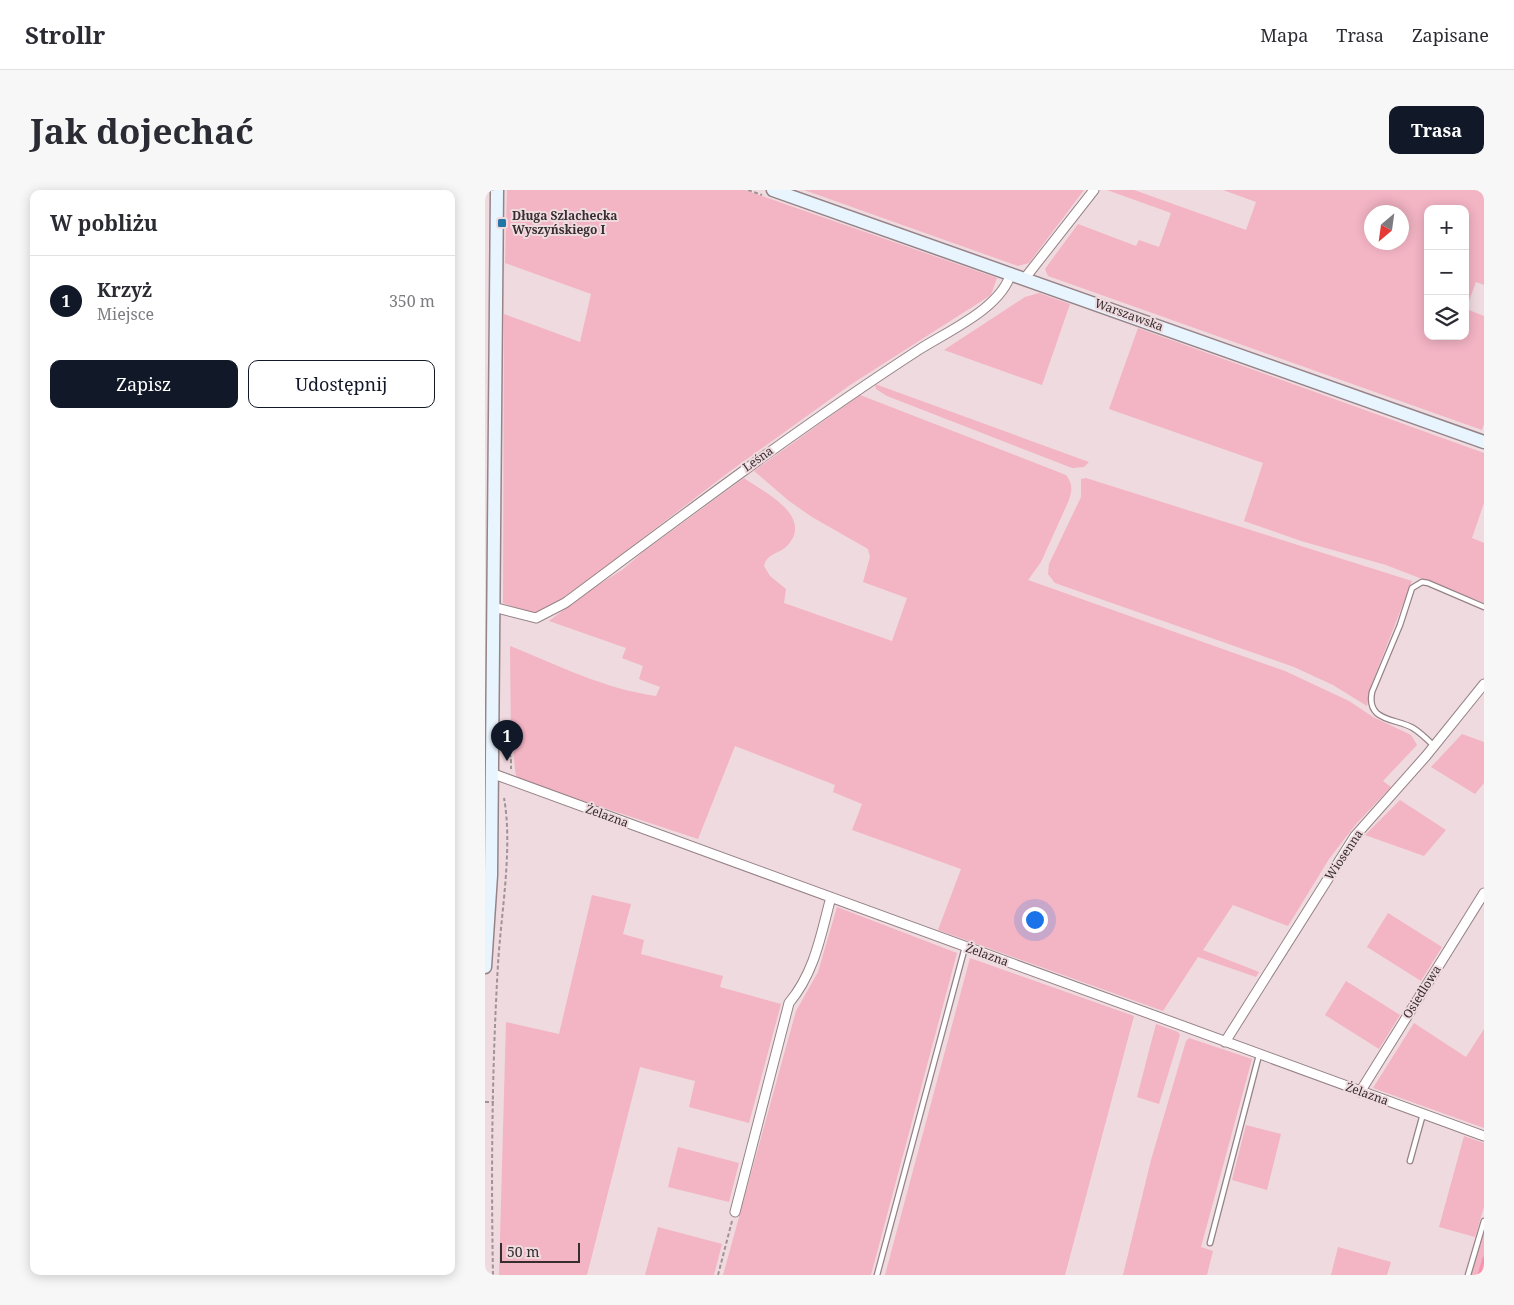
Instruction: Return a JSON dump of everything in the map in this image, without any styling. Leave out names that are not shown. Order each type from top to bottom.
[{"type":"street","points":[[485,967],[491,874],[491,773],[487,690],[497,190]]},
{"type":"street","name":"Warszawska","points":[[773,190],[1011,272],[1484,442]]},
{"type":"street","points":[[1025,278],[1094,190]]},
{"type":"street","name":"Leśna","points":[[490,614],[536,618],[565,603],[742,471],[861,387],[992,303],[1008,280],[1011,272]]},
{"type":"street","name":"Wiosenna","points":[[1225,1042],[1355,836],[1434,746],[1484,684]]},
{"type":"street","name":"Żelazna","points":[[491,773],[1484,1136]]},
{"type":"street","name":"Osiedlowa","points":[[1360,1092],[1484,893]]},
{"type":"street","points":[[735,1212],[789,1003],[805,983],[813,965],[831,897]]},
{"type":"lane","points":[[1434,746],[1412,727],[1383,718],[1376,713],[1370,701],[1372,692],[1401,625],[1412,588],[1416,584],[1428,583],[1484,607]]},
{"type":"lane","points":[[877,1275],[965,947]]},
{"type":"lane","points":[[1210,1243],[1259,1055]]},
{"type":"lane","points":[[1410,1161],[1423,1114]]},
{"type":"lane","points":[[1468,1275],[1484,1221]]},
{"type":"path","points":[[503,748],[511,757],[513,777]]},
{"type":"path","points":[[493,1275],[494,1102],[498,965],[506,851]]},
{"type":"path","points":[[485,1102],[494,1102]]},
{"type":"path","points":[[718,1275],[735,1212]]},
{"type":"shaded area","points":[[507,190],[745,190],[997,278],[991,295],[850,385],[729,472],[592,577],[550,607],[535,615],[503,603],[504,314],[580,342],[591,294],[505,263]]},
{"type":"shaded area","points":[[804,190],[1084,190],[1029,263],[1018,266]]},
{"type":"shaded area","points":[[1107,190],[1134,190],[1246,230],[1256,202],[1223,190],[1484,190],[1484,285],[1476,282],[1469,301],[1469,205],[1424,205],[1424,340],[1469,340],[1469,310],[1484,316],[1484,424],[1482,430],[1048,276],[1045,269],[1078,224],[1136,246],[1139,240],[1159,247],[1171,213]]},
{"type":"shaded area","points":[[1039,293],[1070,304],[1042,385],[944,350],[1025,297]]},
{"type":"shaded area","points":[[1138,328],[1484,453],[1484,503],[1472,538],[1484,543],[1484,603],[1386,565],[1301,541],[1244,521],[1263,463],[1109,409]]},
{"type":"shaded area","points":[[875,384],[1089,462],[1084,467],[1072,468],[887,396],[876,389]]},
{"type":"shaded area","points":[[860,395],[1066,475],[1071,487],[1069,500],[1041,562],[1028,580],[1285,671],[1349,701],[1373,717],[1411,735],[1417,745],[1383,781],[1391,787],[1356,824],[1329,859],[1288,926],[1233,905],[1203,950],[1259,972],[1256,977],[1198,957],[1163,1011],[938,930],[961,869],[852,830],[862,804],[833,792],[835,785],[735,746],[698,839],[517,779],[511,743],[510,646],[600,682],[637,693],[656,696],[660,687],[639,679],[643,666],[622,658],[626,648],[549,621],[587,592],[622,570],[643,552],[744,478],[783,506],[791,515],[795,525],[794,535],[787,546],[770,556],[764,566],[770,576],[786,589],[784,603],[892,641],[907,598],[863,582],[870,557],[868,549],[812,517],[789,501],[754,471]]},
{"type":"shaded area","points":[[1086,478],[1412,581],[1372,683],[1367,706],[1333,685],[1294,667],[1055,583],[1048,574],[1049,564],[1081,497],[1081,479]]},
{"type":"shaded area","points":[[1462,734],[1484,742],[1484,783],[1475,794],[1431,767]]},
{"type":"shaded area","points":[[1400,800],[1446,830],[1424,856],[1365,835]]},
{"type":"shaded area","points":[[592,895],[631,904],[623,934],[644,940],[641,954],[723,976],[720,987],[781,1004],[749,1123],[689,1107],[695,1081],[640,1067],[587,1275],[499,1275],[506,1022],[559,1034]]},
{"type":"shaded area","points":[[837,907],[957,953],[871,1275],[723,1275],[796,1011],[818,972]]},
{"type":"shaded area","points":[[1388,913],[1442,947],[1421,981],[1367,947]]},
{"type":"shaded area","points":[[970,958],[1134,1016],[1065,1275],[885,1275]]},
{"type":"shaded area","points":[[1346,981],[1400,1015],[1379,1049],[1325,1015]]},
{"type":"shaded area","points":[[1414,1023],[1466,1057],[1484,1029],[1484,1128],[1373,1088]]},
{"type":"shaded area","points":[[1156,1024],[1178,1032],[1180,1035],[1159,1104],[1137,1097]]},
{"type":"shaded area","points":[[1189,1038],[1252,1059],[1201,1247],[1213,1251],[1207,1275],[1123,1275],[1151,1160],[1186,1041]]},
{"type":"shaded area","points":[[1246,1125],[1281,1134],[1267,1190],[1232,1180]]},
{"type":"shaded area","points":[[1464,1136],[1484,1143],[1484,1207],[1475,1237],[1439,1227]]},
{"type":"shaded area","points":[[678,1147],[739,1163],[729,1202],[668,1187]]},
{"type":"shaded area","points":[[658,1227],[722,1244],[714,1275],[645,1275]]},
{"type":"shaded area","points":[[1484,1229],[1484,1275],[1471,1275]]},
{"type":"shaded area","points":[[1338,1247],[1391,1262],[1387,1275],[1331,1275]]},
{"type":"waterway","points":[[1479,1275],[1484,1258]]},
{"type":"place","name":"Długa Szlachecka Wyszyńskiego I","points":[[502,223]]},
{"type":"place","name":"Krzyż","points":[[507,761]]}]
